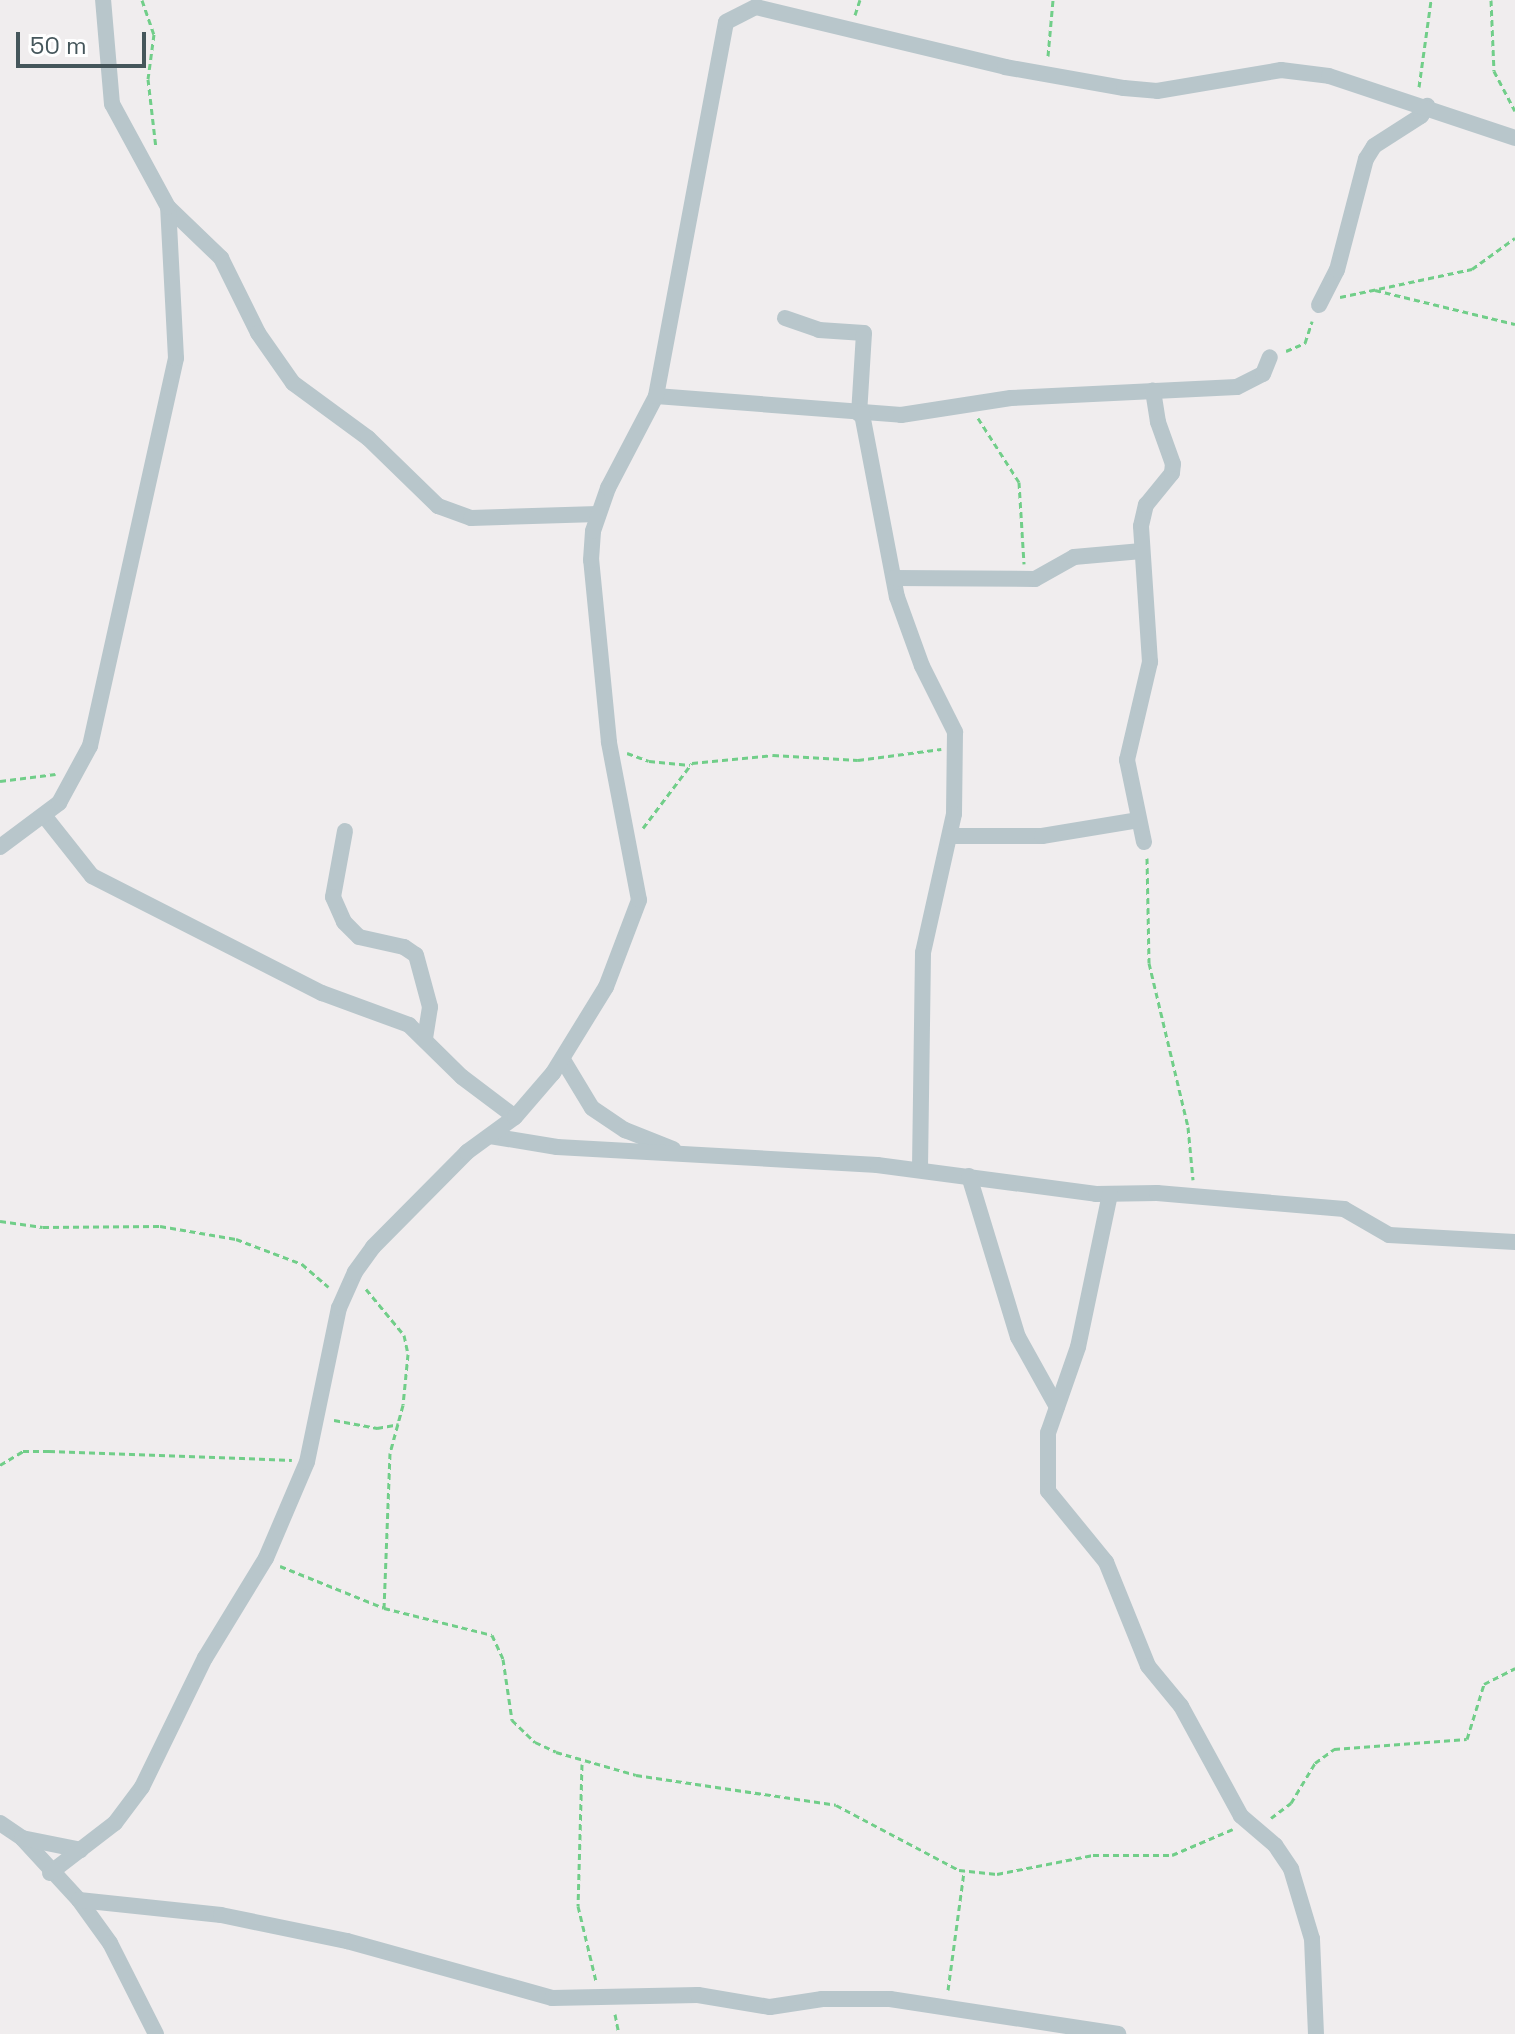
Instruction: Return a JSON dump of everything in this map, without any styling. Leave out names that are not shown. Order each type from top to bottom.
[{"type":"street","points":[[103,0],[112,104],[168,207],[221,258],[258,333],[293,383],[368,438],[438,506],[471,518],[598,514]]},
{"type":"street","points":[[50,1873],[115,1823],[142,1787],[205,1658],[266,1558],[307,1462],[339,1308],[355,1272],[373,1247],[467,1152],[515,1117],[563,1060],[606,987],[639,900],[632,845],[609,742],[591,560],[598,514],[656,396],[726,22],[756,7],[1052,76],[1157,91],[1281,70],[1329,76],[1422,104],[1515,138]]},
{"type":"street","points":[[1319,305],[1337,270],[1366,159],[1374,146],[1421,116],[1422,104]]},
{"type":"street","points":[[0,847],[46,818],[90,746],[173,380],[177,341],[168,207]]},
{"type":"street","points":[[785,318],[819,330],[864,333],[860,414],[894,578],[912,643],[948,717],[956,745],[950,836],[923,953],[920,1169]]},
{"type":"street","points":[[656,396],[901,415],[970,404],[1252,383],[1270,357]]},
{"type":"street","points":[[1144,842],[1127,760],[1150,662],[1142,551],[1146,505],[1172,473],[1173,464],[1154,410],[1153,390]]},
{"type":"street","points":[[894,578],[1023,580],[1048,574],[1074,557],[1142,551]]},
{"type":"street","points":[[46,818],[92,876],[255,961],[341,1001],[389,1015],[425,1038],[462,1077],[515,1117]]},
{"type":"street","points":[[950,836],[1042,836],[1139,820]]},
{"type":"street","points":[[345,831],[333,897],[344,922],[359,937],[404,947],[416,955],[430,1007],[425,1038]]},
{"type":"street","points":[[563,1060],[582,1097],[607,1120],[682,1153]]},
{"type":"street","points":[[490,1136],[557,1147],[920,1169],[1110,1194],[1196,1196],[1344,1209],[1389,1235],[1515,1242]]},
{"type":"street","points":[[969,1176],[1018,1337],[1057,1407]]},
{"type":"street","points":[[1110,1194],[1078,1347],[1048,1433],[1048,1491],[1106,1562],[1148,1666],[1181,1706],[1221,1783],[1250,1823],[1275,1845],[1295,1882],[1312,1939],[1316,2034]]},
{"type":"street","points":[[0,1823],[22,1838],[50,1873],[79,1900],[110,1943],[156,2034]]},
{"type":"street","points":[[22,1838],[81,1850]]},
{"type":"street","points":[[79,1900],[221,1915],[347,1941],[552,1998],[698,1995],[770,2007],[853,1997],[943,2005],[1118,2034]]},
{"type":"path","points":[[142,0],[154,34],[148,101],[158,160]]},
{"type":"path","points":[[1052,76],[1047,51],[1053,0]]},
{"type":"path","points":[[1422,104],[1431,0]]},
{"type":"path","points":[[1491,0],[1494,71],[1515,111]]},
{"type":"path","points":[[1270,357],[1305,343],[1319,305],[1372,289],[1472,269],[1515,238]]},
{"type":"path","points":[[1372,289],[1515,324]]},
{"type":"path","points":[[970,404],[1019,482],[1023,580]]},
{"type":"path","points":[[609,742],[649,761],[690,765],[773,755],[858,760],[956,745]]},
{"type":"path","points":[[632,845],[690,765]]},
{"type":"path","points":[[0,781],[78,770]]},
{"type":"path","points":[[1144,842],[1151,875],[1145,931],[1149,963],[1183,1103],[1196,1196]]},
{"type":"path","points":[[0,1221],[43,1227],[160,1226],[236,1239],[302,1264],[321,1278],[339,1308]]},
{"type":"path","points":[[355,1272],[404,1335],[408,1354],[399,1424],[390,1453],[384,1608]]},
{"type":"path","points":[[334,1420],[377,1428],[399,1424]]},
{"type":"path","points":[[0,1465],[23,1451],[307,1462]]},
{"type":"path","points":[[266,1558],[384,1608],[492,1635],[503,1659],[512,1720],[535,1742],[582,1763],[836,1805],[942,1864],[997,1874],[1093,1855],[1172,1855],[1283,1811],[1315,1763],[1334,1749],[1467,1739],[1484,1684],[1515,1668]]},
{"type":"path","points":[[582,1763],[578,1906],[580,1927],[595,1964],[595,1996]]},
{"type":"path","points":[[943,2005],[964,1870]]}]
